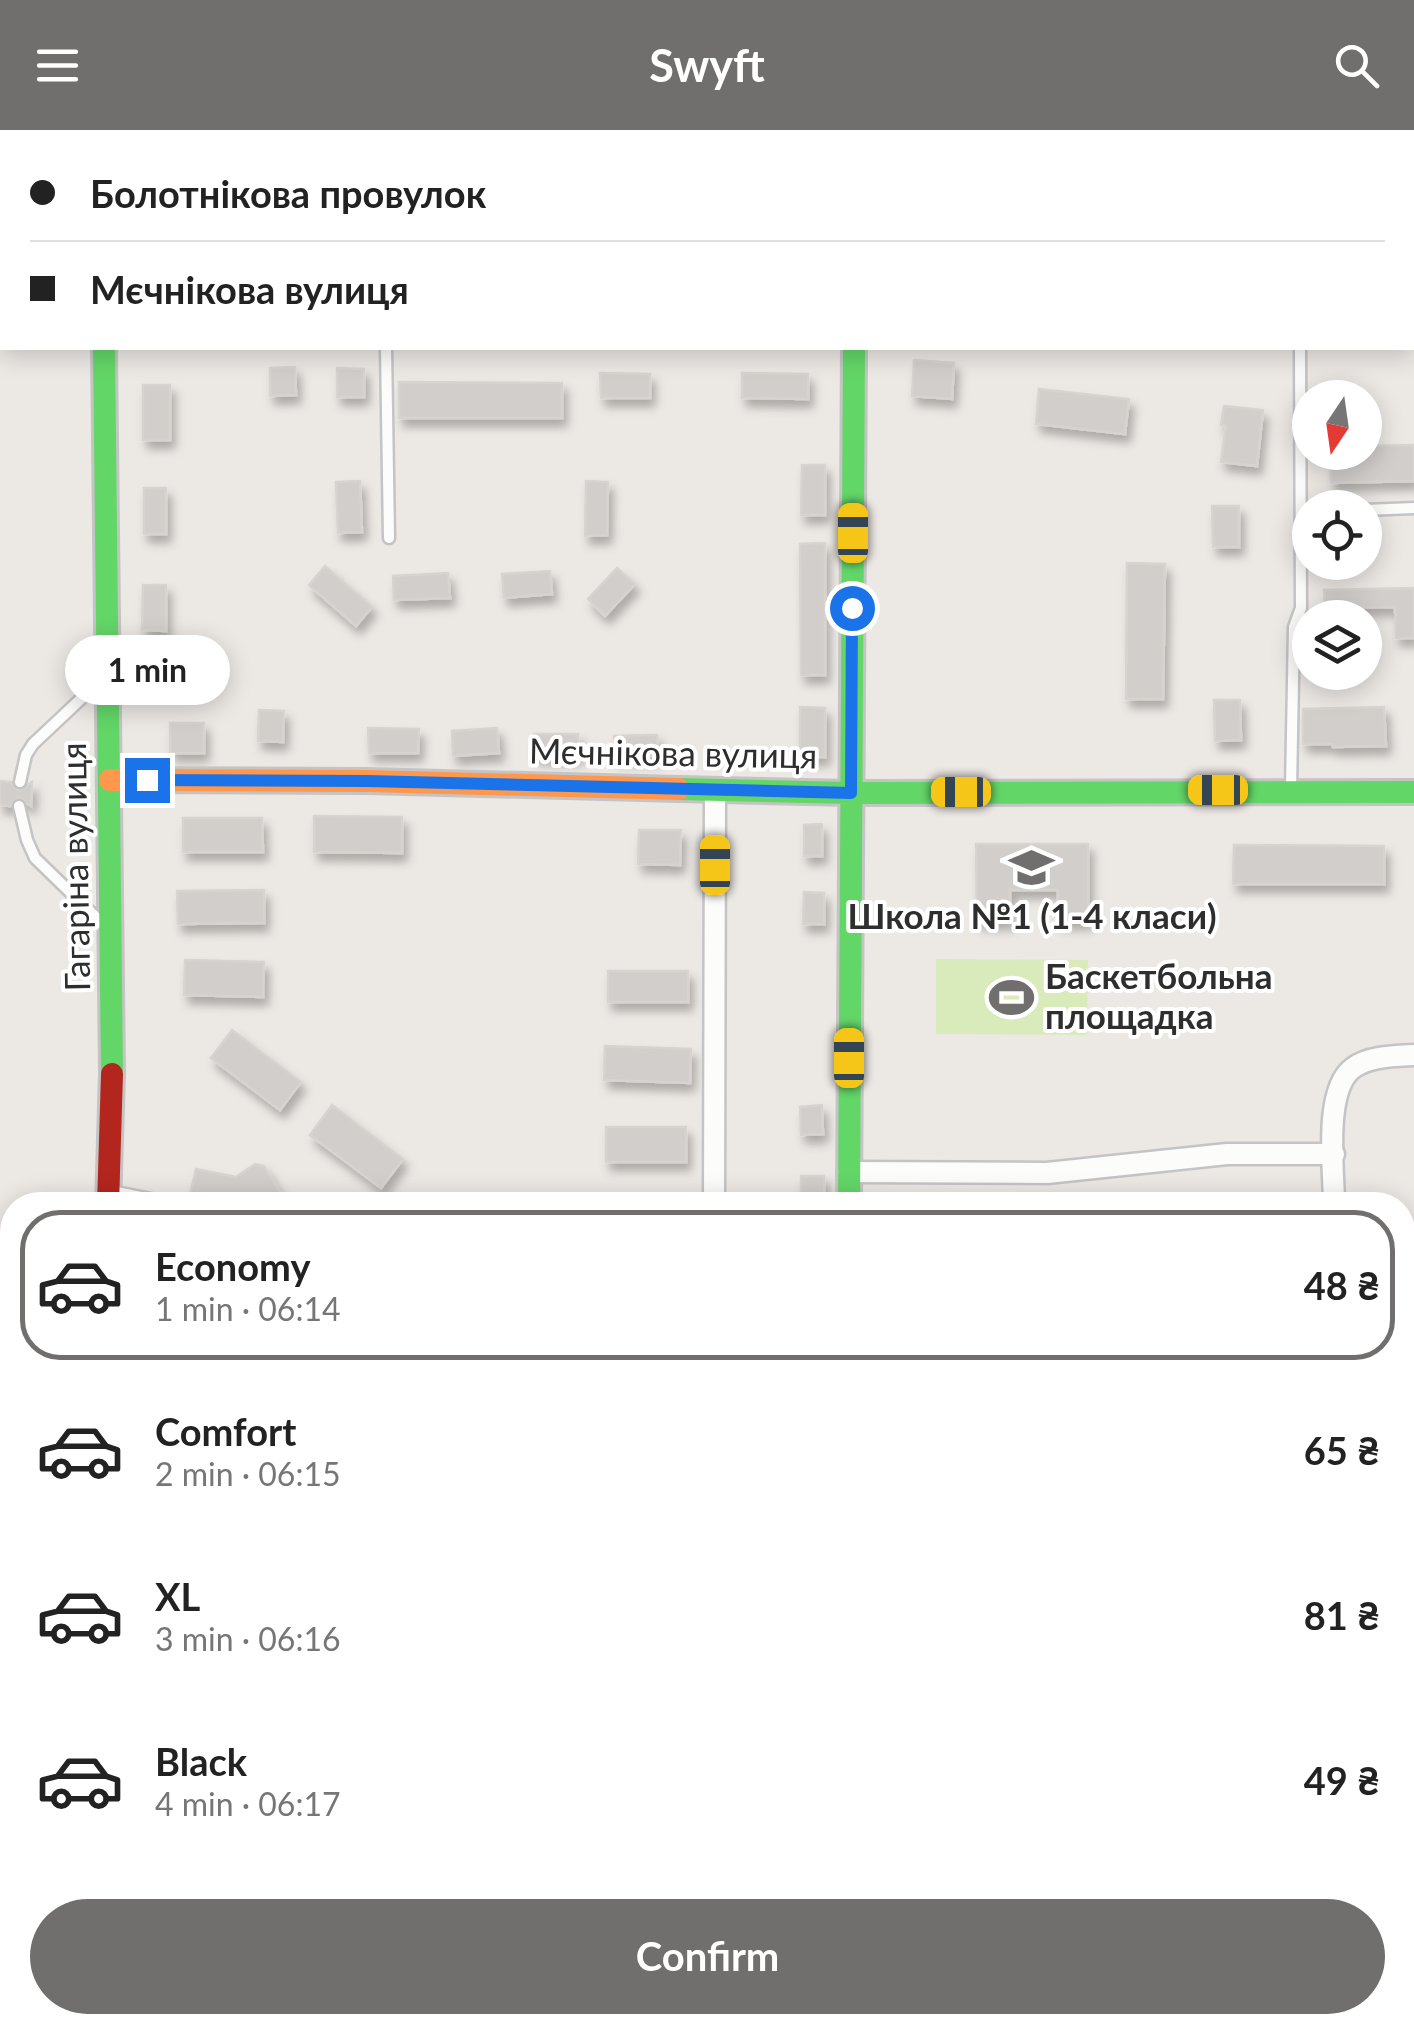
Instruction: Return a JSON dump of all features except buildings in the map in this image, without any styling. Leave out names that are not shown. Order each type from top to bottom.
[{"type":"street","name":"Гагаріна вулиця","points":[[104,350],[113,1048],[108,1192]]},
{"type":"street","points":[[849,1192],[854,350]]},
{"type":"street","name":"Мєчнікова вулиця","points":[[110,780],[367,781],[851,793],[1414,792]]},
{"type":"street","points":[[714,1192],[715,790]]},
{"type":"street","points":[[1334,1192],[1334,1101],[1340,1082],[1365,1061],[1414,1055]]},
{"type":"street","points":[[848,1172],[1048,1173],[1227,1154],[1334,1154]]},
{"type":"lane","points":[[386,350],[389,538]]},
{"type":"lane","points":[[1300,350],[1305,490]]},
{"type":"lane","points":[[1382,509],[1414,508]]},
{"type":"lane","points":[[1291,790],[1294,627],[1301,608],[1302,580]]},
{"type":"lane","points":[[20,782],[26,755],[33,744],[109,673]]},
{"type":"lane","points":[[20,806],[35,858],[112,932]]},
{"type":"green space","name":"Баскетбольна площадка","points":[[936,959],[1088,960],[1087,1035],[936,1034]]},
{"type":"traffic: fast","points":[[104,350],[112,1074]]},
{"type":"traffic: fast","points":[[849,1192],[854,350]]},
{"type":"traffic: fast","points":[[679,789],[851,793],[1414,792]]},
{"type":"traffic: slow","points":[[110,780],[367,781],[679,789]]},
{"type":"traffic: jam","points":[[108,1192],[112,1074]]},
{"type":"place","name":"Школа №1 (1-4 класи)","points":[[1032,867]]},
{"type":"place","name":"Баскетбольна площадка","points":[[1012,997]]},
{"type":"route","points":[[147,780],[367,781],[851,793],[852,608]]}]
